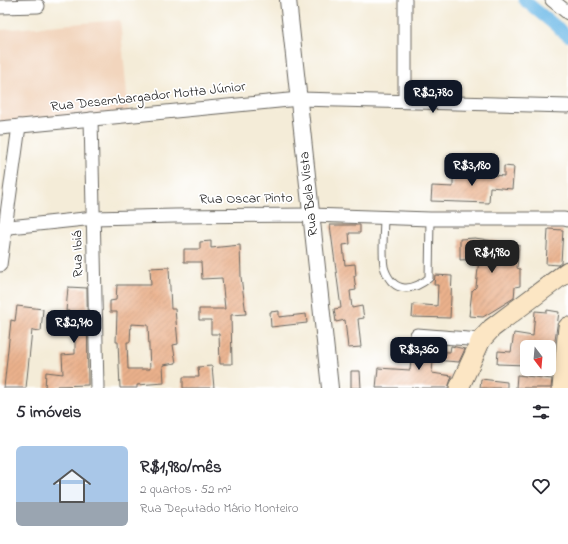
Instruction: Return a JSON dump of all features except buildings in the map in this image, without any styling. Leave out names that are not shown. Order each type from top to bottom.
[{"type":"main road","points":[[459,388],[481,340],[492,328],[568,271]]},
{"type":"main road","points":[[562,388],[568,327]]},
{"type":"street","name":"Rua Bela Vista","points":[[288,0],[330,388]]},
{"type":"street","points":[[405,0],[405,101]]},
{"type":"street","points":[[552,0],[568,13]]},
{"type":"street","points":[[0,7],[38,6]]},
{"type":"street","name":"Rua Desembargador Motta Júnior","points":[[0,128],[299,99],[568,106]]},
{"type":"street","name":"Rua Ibiá","points":[[91,119],[97,388]]},
{"type":"street","points":[[0,265],[2,228],[19,126]]},
{"type":"street","name":"Rua Oscar Pinto","points":[[2,228],[94,218],[311,215],[430,219],[567,219]]},
{"type":"street","points":[[417,335],[481,340]]},
{"type":"lane","points":[[384,217],[384,269],[390,280],[398,287],[408,289],[414,288],[429,278],[430,219]]},
{"type":"shaded area","points":[[120,20],[129,115],[0,128],[0,30]]},
{"type":"waterway","points":[[524,0],[568,36]]}]
